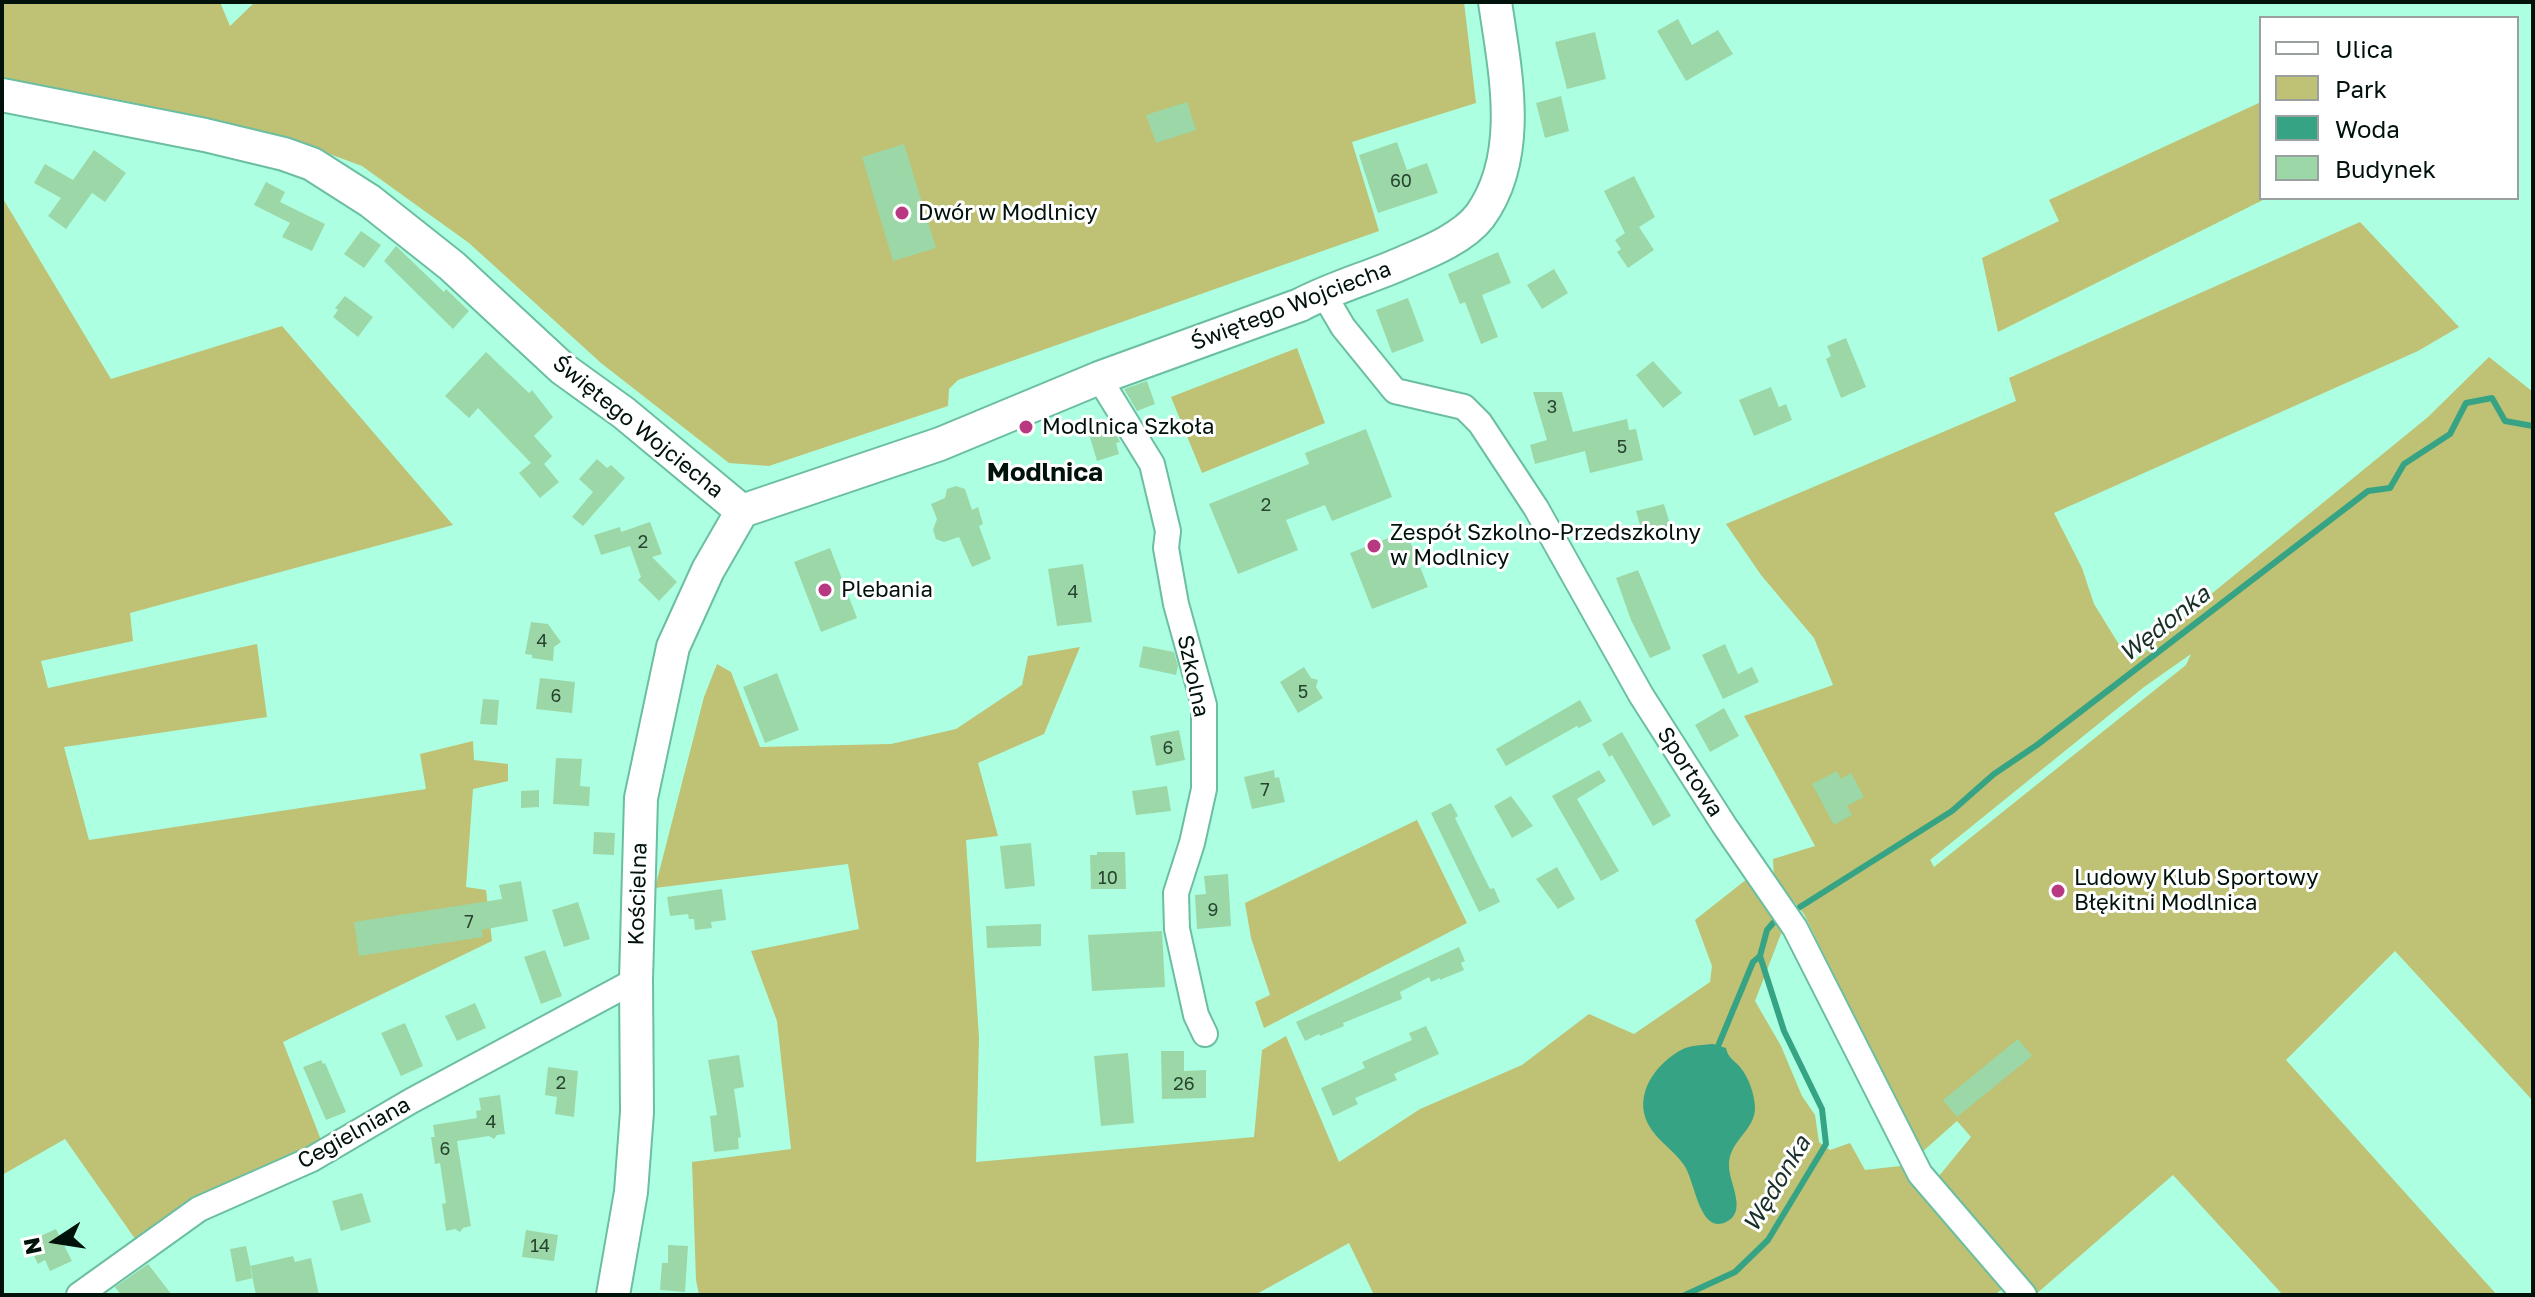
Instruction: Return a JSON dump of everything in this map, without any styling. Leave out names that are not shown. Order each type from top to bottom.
[{"type":"street","name":"Świętego Wojciecha","points":[[2,95],[205,135],[312,164],[370,201],[452,266],[563,369],[624,413],[742,511],[940,444],[1099,378],[1300,305],[1445,242],[1479,216],[1501,176],[1507,145],[1507,98],[1495,2]]},
{"type":"street","name":"Sportowa","points":[[1323,293],[1343,327],[1395,391],[1464,407],[1480,423],[1536,508],[1641,695],[1795,928],[1920,1174],[2024,1295]]},
{"type":"street","name":"Szkolna","points":[[1099,378],[1152,464],[1168,531],[1166,548],[1176,604],[1204,705],[1204,789],[1192,843],[1176,893],[1177,929],[1196,1015],[1205,1034]]},
{"type":"street","name":"Kościelna","points":[[613,1295],[631,1192],[637,1112],[636,980],[641,798],[673,647],[708,570],[742,511]]},
{"type":"street","name":"Cegielniana","points":[[79,1295],[199,1209],[312,1159],[411,1101],[636,980]]},
{"type":"green space","points":[[2,2],[220,2],[230,26],[255,2],[1464,2],[1476,103],[1352,142],[1379,231],[958,380],[949,389],[948,406],[769,466],[729,463],[601,363],[469,243],[362,166],[297,142],[125,101],[2,78]]},
{"type":"green space","points":[[2259,103],[2259,200],[2263,200],[1998,332],[1982,258],[2059,221],[2049,200]]},
{"type":"green space","points":[[2,197],[111,379],[282,326],[453,525],[130,613],[133,641],[41,661],[48,688],[257,644],[267,717],[64,747],[89,840],[426,789],[420,754],[473,741],[474,760],[508,764],[508,781],[473,789],[466,887],[486,890],[492,941],[283,1042],[321,1140],[197,1201],[138,1243],[65,1139],[2,1175]]},
{"type":"green space","points":[[2360,222],[2459,327],[2418,351],[2054,513],[2082,568],[2094,604],[2131,664],[2199,604],[2428,417],[2489,357],[2533,392],[2533,1101],[2395,951],[2286,1060],[2497,1295],[2283,1295],[2173,1175],[2035,1295],[1934,1182],[1971,1137],[1957,1121],[1921,1153],[1804,914],[1774,878],[1773,859],[1815,846],[1744,716],[1833,685],[1814,638],[1761,575],[1726,524],[2016,401],[2009,378]],"holes":[[[2191,654],[2186,665],[1934,867],[1930,860],[2144,687]]]},
{"type":"green space","points":[[1297,348],[1325,423],[1202,473],[1171,397]]},
{"type":"green space","points":[[1080,647],[1044,734],[978,763],[998,836],[966,840],[979,1038],[976,1162],[1254,1137],[1262,1050],[1286,1036],[1339,1162],[1420,1109],[1522,1065],[1589,1014],[1634,1034],[1710,982],[1712,966],[1695,920],[1752,875],[1784,926],[1755,1001],[1781,1046],[1802,1096],[1815,1115],[1819,1142],[1830,1150],[1850,1143],[1865,1170],[1909,1165],[2008,1285],[1994,1295],[1374,1295],[1349,1243],[1255,1295],[699,1295],[692,1162],[791,1149],[777,1021],[751,951],[859,929],[848,864],[655,888],[704,697],[717,664],[731,672],[760,747],[891,744],[956,729],[1022,685],[1028,656]]},
{"type":"green space","points":[[1417,820],[1467,923],[1264,1028],[1255,1002],[1270,995],[1251,938],[1245,903]]},
{"type":"water","points":[[1713,1044],[1726,1048],[1743,1071],[1754,1096],[1755,1107],[1751,1122],[1730,1157],[1736,1211],[1726,1222],[1717,1224],[1704,1214],[1684,1165],[1648,1124],[1643,1102],[1650,1080],[1664,1062],[1686,1048]]},
{"type":"building","points":[[1678,19],[1692,45],[1718,30],[1733,54],[1686,81],[1657,31]]},
{"type":"building","points":[[1595,32],[1606,79],[1567,89],[1555,42]]},
{"type":"building","points":[[1561,96],[1569,131],[1545,138],[1536,103]]},
{"type":"building","points":[[1187,102],[1196,130],[1156,143],[1146,115]]},
{"type":"building","points":[[1397,142],[1407,170],[1427,163],[1438,193],[1378,213],[1359,155]]},
{"type":"building","name":"Dwór w Modlnicy","points":[[904,144],[936,248],[893,261],[862,157]]},
{"type":"building","points":[[94,150],[126,173],[105,202],[92,193],[66,229],[48,216],[61,198],[34,183],[45,164],[73,180]]},
{"type":"building","points":[[1634,176],[1655,217],[1639,227],[1654,250],[1628,268],[1617,252],[1621,249],[1615,240],[1625,233],[1604,191]]},
{"type":"building","points":[[266,182],[285,192],[280,202],[325,224],[312,251],[282,237],[290,223],[254,205]]},
{"type":"building","points":[[361,231],[381,245],[364,268],[344,254]]},
{"type":"building","points":[[396,246],[444,292],[446,289],[469,311],[453,329],[384,261]]},
{"type":"building","points":[[1498,252],[1511,283],[1482,295],[1498,337],[1481,344],[1465,302],[1460,304],[1448,274]]},
{"type":"building","points":[[1554,269],[1568,293],[1542,309],[1527,285]]},
{"type":"building","points":[[345,296],[373,317],[358,337],[333,317],[338,310],[335,308]]},
{"type":"building","points":[[1408,298],[1424,341],[1392,353],[1376,310]]},
{"type":"building","points":[[1846,338],[1866,387],[1841,398],[1826,359],[1831,356],[1827,346]]},
{"type":"building","points":[[486,352],[529,393],[532,390],[553,417],[534,436],[552,456],[544,464],[559,482],[540,498],[519,473],[531,463],[478,408],[469,418],[445,396]]},
{"type":"building","points":[[1653,361],[1682,393],[1663,408],[1636,375]]},
{"type":"building","points":[[1147,381],[1155,404],[1137,411],[1124,389]]},
{"type":"building","points":[[1771,387],[1779,407],[1786,404],[1792,420],[1754,436],[1739,400]]},
{"type":"building","points":[[1533,392],[1562,392],[1573,432],[1627,419],[1629,430],[1636,429],[1643,460],[1590,473],[1585,451],[1535,464],[1530,445],[1547,440]]},
{"type":"building","points":[[1110,424],[1120,442],[1116,443],[1119,454],[1097,461],[1088,431]]},
{"type":"building","points":[[1366,429],[1392,497],[1332,521],[1325,505],[1286,520],[1298,550],[1238,574],[1209,504],[1309,464],[1305,453]]},
{"type":"building","points":[[597,459],[607,468],[611,465],[625,478],[583,526],[572,517],[593,492],[579,479]]},
{"type":"building","points":[[956,486],[965,489],[972,510],[978,507],[983,524],[979,526],[991,559],[972,567],[959,537],[944,542],[936,539],[933,530],[937,519],[931,504],[945,498],[947,489]]},
{"type":"building","points":[[1664,504],[1672,531],[1644,539],[1636,511]]},
{"type":"building","points":[[650,522],[662,554],[652,557],[677,582],[659,601],[638,580],[641,577],[630,546],[601,555],[594,535],[620,527],[621,532]]},
{"type":"building","points":[[1406,531],[1428,587],[1372,609],[1350,553]]},
{"type":"building","name":"Plebania","points":[[830,548],[857,618],[821,632],[794,562]]},
{"type":"building","points":[[1083,564],[1092,622],[1057,626],[1048,569]]},
{"type":"building","points":[[1638,570],[1671,649],[1650,658],[1631,620],[1616,578]]},
{"type":"building","points":[[531,622],[548,624],[561,642],[554,647],[553,661],[525,654]]},
{"type":"building","points":[[1725,644],[1738,674],[1752,667],[1759,682],[1723,699],[1702,655]]},
{"type":"building","points":[[1143,646],[1174,652],[1178,666],[1176,675],[1139,667]]},
{"type":"building","points":[[1304,667],[1311,678],[1318,680],[1316,687],[1323,698],[1298,713],[1280,682]]},
{"type":"building","points":[[777,673],[799,730],[765,743],[743,687]]},
{"type":"building","points":[[540,678],[575,682],[572,713],[536,709]]},
{"type":"building","points":[[483,699],[499,700],[497,725],[480,724]]},
{"type":"building","points":[[1580,700],[1592,721],[1579,728],[1577,726],[1506,766],[1496,749]]},
{"type":"building","points":[[1724,708],[1739,736],[1710,752],[1695,725]]},
{"type":"building","points":[[1179,730],[1185,760],[1156,766],[1150,736]]},
{"type":"building","points":[[1622,732],[1671,816],[1653,826],[1612,755],[1609,757],[1602,744]]},
{"type":"building","points":[[556,758],[582,759],[580,786],[590,787],[589,806],[553,804]]},
{"type":"building","points":[[1274,770],[1275,778],[1279,777],[1285,802],[1252,809],[1244,777]]},
{"type":"building","points":[[1599,770],[1606,781],[1577,799],[1619,871],[1601,881],[1552,796]]},
{"type":"building","points":[[1837,771],[1841,779],[1851,773],[1864,797],[1847,806],[1852,815],[1834,825],[1812,784]]},
{"type":"building","points":[[1167,786],[1171,811],[1136,815],[1132,791]]},
{"type":"building","points":[[539,790],[539,807],[521,808],[521,791]]},
{"type":"building","points":[[1511,796],[1533,826],[1512,838],[1494,806]]},
{"type":"building","points":[[1451,803],[1478,865],[1500,902],[1479,912],[1431,813]]},
{"type":"building","points":[[594,832],[615,833],[614,855],[593,854]]},
{"type":"building","points":[[1031,843],[1035,886],[1005,889],[1000,846]]},
{"type":"building","points":[[1097,852],[1125,852],[1126,889],[1091,889],[1090,855],[1097,855]]},
{"type":"building","points":[[1557,867],[1575,899],[1558,909],[1536,879]]},
{"type":"building","points":[[1228,874],[1231,926],[1197,929],[1195,895],[1206,894],[1204,876]]},
{"type":"building","points":[[521,881],[528,921],[482,930],[483,937],[359,956],[354,922],[502,899],[499,885]]},
{"type":"building","points":[[722,889],[726,920],[711,922],[712,928],[695,930],[694,919],[689,919],[688,914],[670,916],[667,897]]},
{"type":"building","points":[[578,902],[590,939],[564,947],[552,910]]},
{"type":"building","points":[[1041,924],[1041,946],[987,948],[986,926]]},
{"type":"building","points":[[1162,931],[1165,987],[1092,991],[1088,935]]},
{"type":"building","points":[[1459,947],[1465,961],[1461,963],[1464,970],[1431,982],[1429,977],[1400,992],[1402,999],[1305,1041],[1296,1022]]},
{"type":"building","points":[[545,950],[562,996],[541,1004],[524,957]]},
{"type":"building","points":[[475,1003],[486,1028],[457,1041],[445,1016]]},
{"type":"building","points":[[405,1023],[423,1066],[401,1076],[381,1033]]},
{"type":"building","points":[[1426,1026],[1439,1054],[1394,1074],[1397,1080],[1355,1098],[1358,1104],[1333,1116],[1321,1088],[1365,1068],[1362,1062],[1412,1040],[1409,1033]]},
{"type":"building","points":[[2018,1039],[2032,1056],[1957,1117],[1943,1100]]},
{"type":"building","points":[[1161,1051],[1184,1051],[1184,1071],[1206,1070],[1206,1098],[1162,1099]]},
{"type":"building","points":[[1128,1053],[1134,1123],[1101,1126],[1094,1056]]},
{"type":"building","points":[[739,1055],[744,1087],[734,1089],[741,1137],[738,1138],[739,1149],[714,1152],[710,1116],[717,1115],[708,1060]]},
{"type":"building","points":[[321,1060],[346,1112],[326,1120],[303,1067]]},
{"type":"building","points":[[548,1067],[578,1071],[574,1117],[555,1114],[557,1097],[545,1095]]},
{"type":"building","points":[[500,1095],[505,1134],[497,1135],[494,1139],[489,1136],[457,1141],[471,1226],[460,1232],[455,1229],[446,1231],[442,1204],[446,1203],[440,1163],[435,1164],[431,1137],[435,1137],[433,1125],[477,1118],[476,1111],[481,1110],[479,1098]]},
{"type":"building","points":[[362,1193],[371,1222],[341,1231],[332,1201]]},
{"type":"building","points":[[56,1229],[72,1261],[50,1271],[45,1260],[38,1264],[27,1242]]},
{"type":"building","points":[[526,1230],[558,1235],[554,1261],[522,1257]]},
{"type":"building","points":[[668,1245],[688,1246],[685,1292],[660,1290],[662,1263],[668,1263]]},
{"type":"building","points":[[246,1246],[253,1278],[236,1282],[230,1249]]},
{"type":"building","points":[[293,1256],[295,1262],[311,1258],[319,1295],[256,1295],[250,1266]]},
{"type":"building","points":[[148,1264],[172,1295],[121,1295],[115,1287]]},
{"type":"waterway","name":"Wędonka","points":[[1800,907],[1952,811],[1994,774],[2037,745],[2368,491],[2390,488],[2404,464],[2450,434],[2466,403],[2492,398],[2505,421],[2533,426]]},
{"type":"waterway","name":"Wędonka","points":[[1685,1295],[1735,1272],[1768,1240],[1826,1144],[1822,1109],[1784,1031],[1760,956],[1767,930],[1774,922]]},
{"type":"waterway","points":[[1716,1051],[1753,962],[1760,956]]},
{"type":"place","name":"Dwór w Modlnicy","points":[[902,213]]},
{"type":"place","name":"Modlnica Szkoła","points":[[1026,427]]},
{"type":"place","name":"Zespół Szkolno-Przedszkolny w Modlnicy","points":[[1374,546]]},
{"type":"place","name":"Plebania","points":[[825,590]]},
{"type":"place","name":"Ludowy Klub Sportowy Błękitni Modlnica","points":[[2058,891]]},
{"type":"district","name":"Modlnica","points":[[1045,473]]}]
